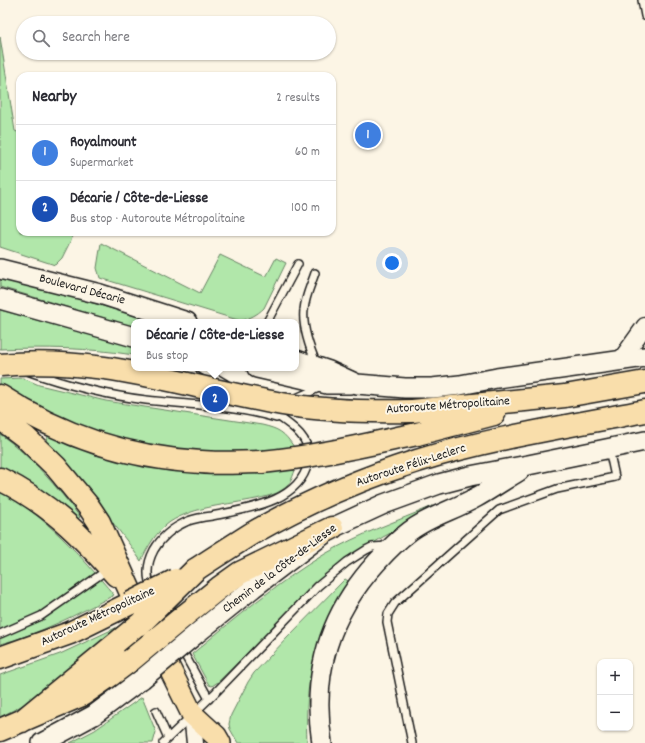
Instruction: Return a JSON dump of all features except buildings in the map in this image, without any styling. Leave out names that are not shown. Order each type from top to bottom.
[{"type":"highway","name":"Autoroute Métropolitaine","points":[[0,365],[42,363],[106,368],[159,377],[283,404],[332,410],[412,411],[565,396]]},
{"type":"highway","points":[[0,396],[38,419],[68,433],[99,444],[133,453],[166,459],[202,462],[262,462],[301,458],[344,450],[417,434],[565,396],[645,382]]},
{"type":"highway","name":"Autoroute Félix-Leclerc","points":[[195,570],[266,526],[307,505],[376,475],[435,455],[475,445],[645,410]]},
{"type":"highway","points":[[0,418],[35,446],[70,483],[99,522],[114,565],[131,593]]},
{"type":"highway","points":[[0,479],[33,498],[64,521],[114,565]]},
{"type":"highway","points":[[0,730],[82,695],[131,660],[172,617],[240,573],[332,528]]},
{"type":"highway","name":"Autoroute Métropolitaine","points":[[0,658],[76,630],[195,570]]},
{"type":"highway","points":[[22,721],[140,624],[195,570]]},
{"type":"main road","name":"Boulevard Décarie","points":[[0,269],[100,294],[178,319]]},
{"type":"main road","points":[[0,299],[131,336]]},
{"type":"main road","points":[[270,371],[327,384],[357,384],[398,388],[432,388],[645,357]]},
{"type":"main road","points":[[299,361],[318,367],[357,384]]},
{"type":"main road","name":"Chemin de la Côte-de-Liesse","points":[[42,743],[94,715],[142,679],[252,588],[332,528],[384,504],[439,484],[470,476],[645,441]]},
{"type":"main road","points":[[322,743],[319,704],[320,677],[324,656],[331,634],[341,611],[360,582],[394,545],[419,525],[475,498],[528,465]]},
{"type":"main road","points":[[131,593],[192,714],[216,736],[220,743]]},
{"type":"street","points":[[620,361],[645,326]]},
{"type":"street","points":[[192,714],[195,743]]},
{"type":"lane","points":[[642,0],[645,16]]},
{"type":"lane","points":[[269,319],[298,264]]},
{"type":"lane","points":[[315,273],[305,302],[304,310],[307,334],[318,367]]},
{"type":"lane","points":[[0,361],[42,377],[94,391],[146,400],[246,411],[278,418],[287,422]]},
{"type":"lane","points":[[175,635],[172,617],[150,585],[148,577],[149,563],[156,547],[169,532],[184,522],[271,502],[286,493],[298,483],[306,471],[309,452],[300,433],[287,422],[204,371]]},
{"type":"lane","points":[[246,411],[284,403],[312,392],[327,384]]},
{"type":"lane","points":[[412,743],[387,622],[390,608],[408,590],[499,510],[557,489],[615,477],[609,449]]},
{"type":"lane","points":[[156,711],[166,740],[209,699],[290,614],[347,562],[372,547],[394,545]]},
{"type":"lane","points":[[0,634],[41,616],[114,565]]},
{"type":"lane","points":[[179,642],[209,699]]},
{"type":"green space","points":[[0,37],[16,131],[16,236],[73,236],[62,258],[55,265],[0,247]]},
{"type":"green space","points":[[101,243],[200,293],[220,255],[266,277],[276,258],[286,263],[264,308],[259,313],[246,319],[234,319],[100,278],[97,268]]},
{"type":"green space","points":[[0,279],[59,293],[147,319],[131,319],[131,326],[0,287]]},
{"type":"green space","points":[[0,310],[131,346],[131,355],[67,349],[0,349]]},
{"type":"green space","points":[[23,378],[39,385],[106,401],[268,426],[281,432],[294,447],[231,455],[150,448],[67,423],[0,387],[0,379]]},
{"type":"green space","points":[[0,434],[33,462],[53,483],[80,517],[75,522],[0,470]]},
{"type":"green space","points":[[49,435],[79,448],[109,458],[164,469],[221,474],[295,470],[289,484],[279,492],[256,499],[190,512],[170,522],[153,540],[141,561],[107,516],[44,444]]},
{"type":"green space","points":[[0,491],[33,512],[48,525],[76,552],[114,595],[73,616],[43,629],[0,644]]},
{"type":"green space","points":[[433,506],[435,510],[383,537],[353,556],[321,580],[218,682],[212,686],[209,685],[192,654],[240,614],[290,577],[325,554],[365,534]]},
{"type":"green space","points":[[345,579],[350,582],[331,611],[318,644],[310,675],[307,708],[307,743],[238,743],[230,729],[229,724],[231,715],[248,682],[254,673]]},
{"type":"green space","points":[[124,624],[27,703],[0,717],[0,675],[60,654]]},
{"type":"green space","points":[[142,697],[156,732],[153,743],[70,743],[95,730]]},
{"type":"place","name":"Royalmount","points":[[368,135]]},
{"type":"place","name":"Décarie / Côte-de-Liesse","points":[[215,399]]}]
